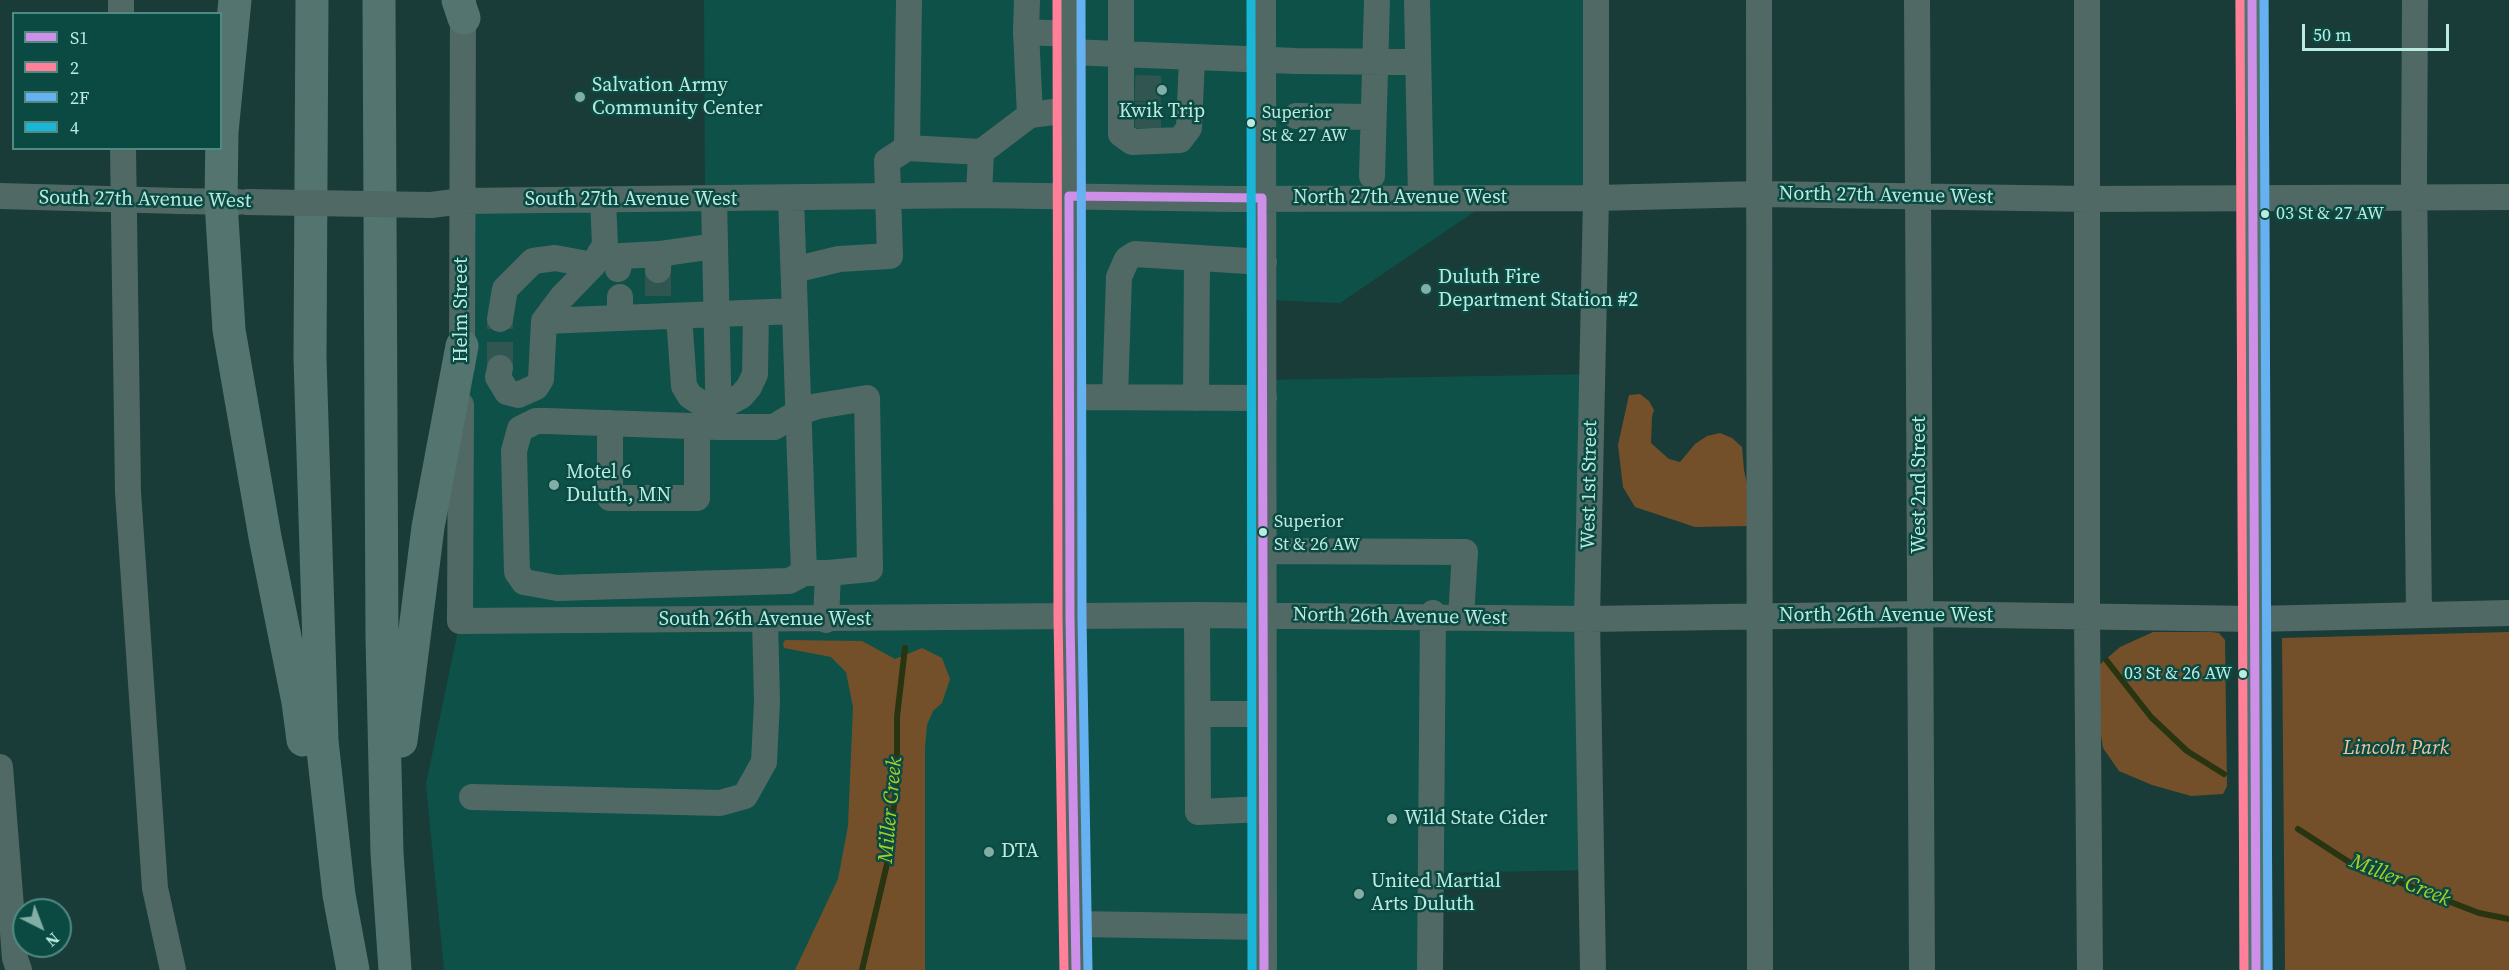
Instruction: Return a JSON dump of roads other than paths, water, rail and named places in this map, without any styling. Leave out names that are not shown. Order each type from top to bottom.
[{"type":"highway","points":[[235,0],[222,132],[234,202],[231,341],[265,537],[298,702],[311,800],[336,859]]},
{"type":"highway","points":[[312,0],[311,370],[322,741],[339,895],[354,970]]},
{"type":"highway","points":[[379,0],[382,637],[387,853],[396,967]]},
{"type":"highway","points":[[387,853],[428,527],[462,346]]},
{"type":"main road","points":[[2252,0],[2256,970]]},
{"type":"street","points":[[907,148],[909,0]]},
{"type":"street","points":[[1027,0],[1026,32],[1030,115]]},
{"type":"street","points":[[1069,0],[1070,618],[1076,970]]},
{"type":"street","points":[[1121,0],[1121,54],[1128,88],[1128,115],[1121,134],[1132,142],[1180,140],[1189,128],[1180,116],[1180,89],[1192,57]]},
{"type":"street","points":[[1263,0],[1264,970]]},
{"type":"street","points":[[1372,176],[1377,0]]},
{"type":"street","points":[[1417,0],[1421,197]]},
{"type":"street","name":"West 1st Street","points":[[1593,970],[1587,619],[1596,198],[1596,0]]},
{"type":"street","points":[[1759,0],[1760,970]]},
{"type":"street","name":"West 2nd Street","points":[[1917,0],[1922,970]]},
{"type":"street","points":[[2087,0],[2087,618],[2090,970]]},
{"type":"street","points":[[2415,0],[2414,199],[2419,615]]},
{"type":"street","name":"Helm Street","points":[[460,621],[462,6]]},
{"type":"street","points":[[1026,32],[1121,54],[1296,61],[1418,62]]},
{"type":"street","points":[[794,270],[839,259],[890,256],[886,161],[907,148],[981,152],[1030,115],[1069,110]]},
{"type":"street","points":[[1296,116],[1373,117]]},
{"type":"street","points":[[123,150],[128,492],[155,888],[173,970]]},
{"type":"street","points":[[979,195],[981,152]]},
{"type":"street","name":"North 27th Avenue West","points":[[1262,198],[1596,198],[1759,194],[2088,199],[2509,197]]},
{"type":"street","name":"South 27th Avenue West","points":[[0,196],[431,205],[462,201],[888,198],[979,195],[1262,198]]},
{"type":"street","points":[[791,198],[798,412],[816,573],[826,620]]},
{"type":"street","points":[[610,423],[610,498],[697,498],[712,419],[716,315],[714,199]]},
{"type":"street","points":[[603,200],[609,259]]},
{"type":"street","points":[[500,319],[505,289],[533,261],[555,258],[658,262],[715,246]]},
{"type":"street","points":[[1115,397],[1119,277],[1127,259],[1135,254],[1263,262]]},
{"type":"street","points":[[1196,398],[1197,258]]},
{"type":"street","points":[[500,368],[498,376],[507,392],[518,395],[536,387],[541,379],[544,321],[562,297],[609,259]]},
{"type":"street","points":[[544,321],[620,308],[716,315],[795,310]]},
{"type":"street","points":[[666,310],[684,386],[690,396],[701,403],[712,419]]},
{"type":"street","points":[[712,419],[728,403],[741,396],[749,387],[755,374],[756,313]]},
{"type":"street","points":[[536,387],[546,421]]},
{"type":"street","points":[[1070,397],[1264,398]]},
{"type":"street","points":[[867,398],[870,569],[816,573],[789,581],[557,588],[524,582],[517,572],[514,451],[520,429],[536,421],[610,423],[712,419],[774,427],[798,412],[818,406],[867,398]]},
{"type":"street","points":[[1262,551],[1465,552],[1461,617]]},
{"type":"street","points":[[602,586],[603,620]]},
{"type":"street","name":"North 26th Avenue West","points":[[1197,615],[1433,615],[1587,619],[1921,614],[2255,619],[2509,613]]},
{"type":"street","points":[[1197,615],[1198,812],[1263,808]]},
{"type":"street","name":"South 26th Avenue West","points":[[460,621],[826,620],[1197,615]]},
{"type":"street","points":[[1430,970],[1433,615]]},
{"type":"street","points":[[472,797],[720,803],[745,796],[764,762],[767,701],[765,620]]},
{"type":"street","points":[[1199,714],[1263,714]]},
{"type":"street","points":[[0,767],[15,958],[19,970]]},
{"type":"street","points":[[1075,924],[1264,927]]},
{"type":"waterway","name":"Miller Creek","points":[[862,970],[887,864],[897,780],[897,717],[905,648]]},
{"type":"waterway","name":"Miller Creek","points":[[2107,661],[2151,717],[2187,751],[2224,774]]},
{"type":"waterway","name":"Miller Creek","points":[[2298,829],[2352,864],[2479,913],[2509,919]]},
{"type":"tunnel","points":[[1135,88],[1170,89]]},
{"type":"tunnel","points":[[1135,115],[1170,115]]},
{"type":"tunnel","points":[[658,270],[658,297]]},
{"type":"tunnel","points":[[500,319],[500,368]]},
{"type":"place","name":"Kwik Trip","points":[[1162,90]]},
{"type":"place","name":"Salvation Army Community Center","points":[[580,97]]},
{"type":"place","name":"Superior St & 27 AW","points":[[1251,123]]},
{"type":"place","name":"03 St & 27 AW","points":[[2265,214]]},
{"type":"place","name":"Duluth Fire Department Station #2","points":[[1426,289]]},
{"type":"place","name":"Motel 6 Duluth, MN","points":[[554,485]]},
{"type":"place","name":"Superior St & 26 AW","points":[[1263,532]]},
{"type":"place","name":"03 St & 26 AW","points":[[2243,674]]},
{"type":"place","name":"Wild State Cider","points":[[1392,819]]},
{"type":"place","name":"DTA","points":[[989,852]]},
{"type":"place","name":"United Martial Arts Duluth","points":[[1359,894]]},
{"type":"park label","name":"Lincoln Park","points":[[2396,749]]}]
